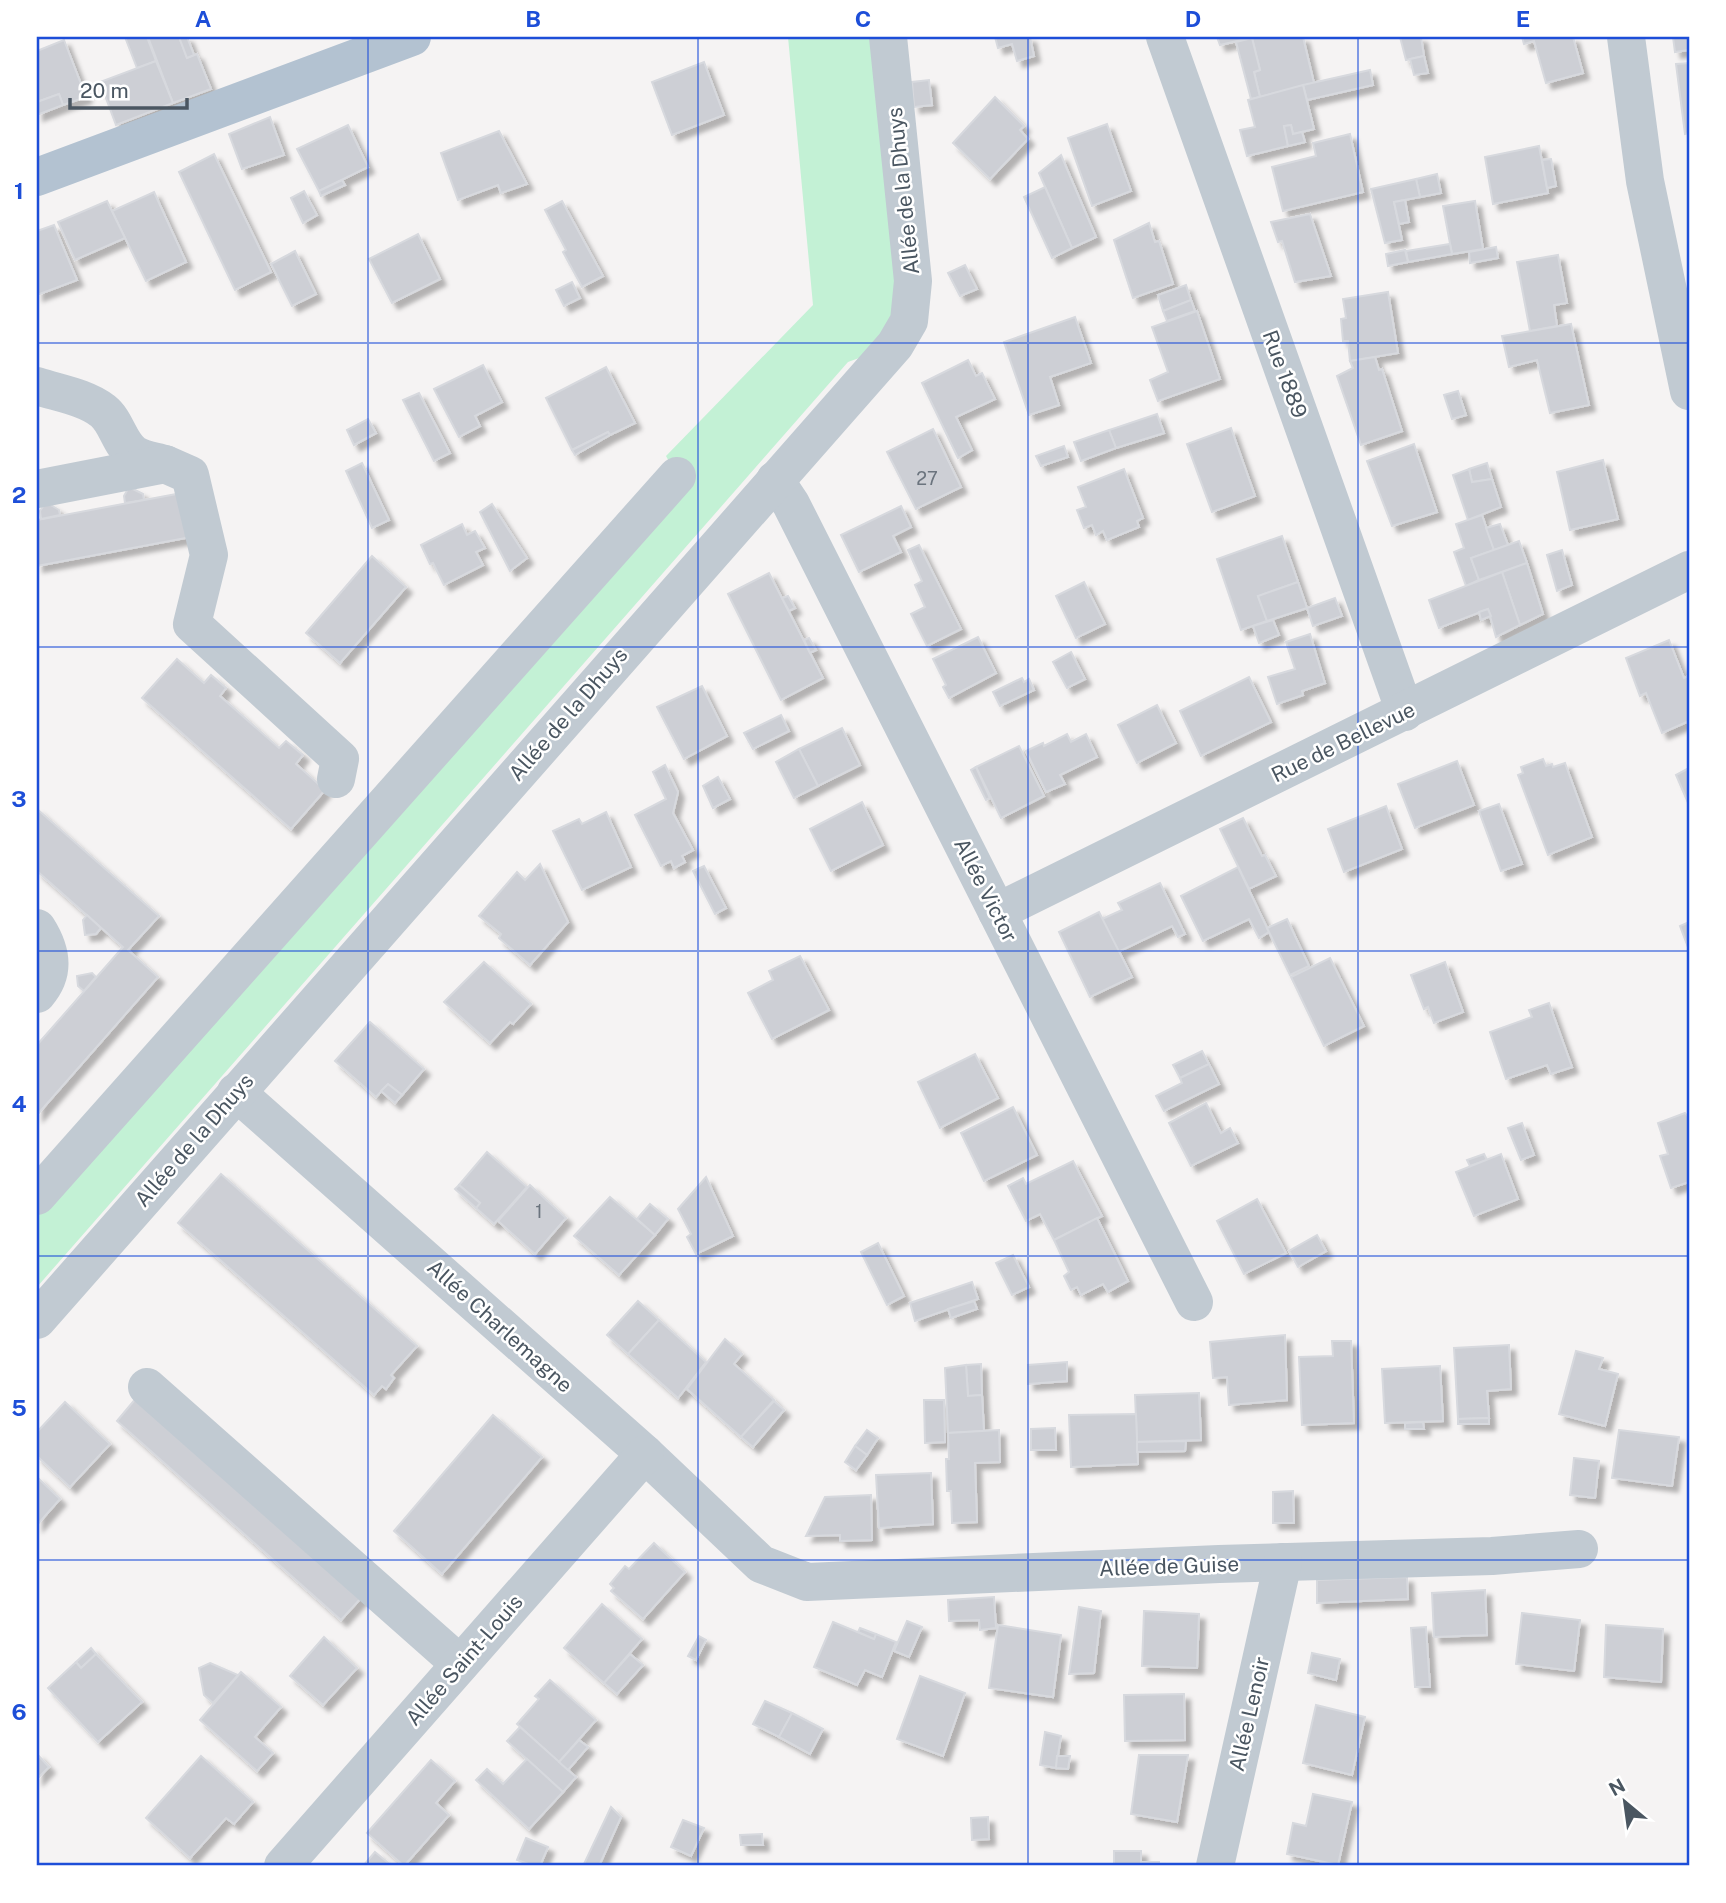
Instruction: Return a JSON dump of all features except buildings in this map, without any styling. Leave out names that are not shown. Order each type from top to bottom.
[{"type":"main road","points":[[37,177],[412,37]]},
{"type":"street","name":"Allée de la Dhuys","points":[[37,1320],[895,345],[909,320],[913,281],[888,37]]},
{"type":"street","name":"Rue 1889","points":[[1165,37],[1405,712]]},
{"type":"street","points":[[1626,37],[1645,181],[1689,391]]},
{"type":"street","points":[[37,386],[88,402],[104,411],[116,426],[124,444],[134,454],[190,475],[209,555],[192,624],[340,759],[336,779]]},
{"type":"street","points":[[37,489],[165,464]]},
{"type":"street","points":[[37,1196],[677,476]]},
{"type":"street","name":"Allée Victor","points":[[775,480],[791,504],[1194,1302]]},
{"type":"street","name":"Rue de Bellevue","points":[[997,912],[1689,570]]},
{"type":"street","points":[[37,928],[48,945],[51,962],[43,987],[37,994]]},
{"type":"street","name":"Allée Charlemagne","points":[[236,1091],[645,1454],[761,1564]]},
{"type":"street","points":[[147,1387],[460,1664]]},
{"type":"street","name":"Allée Saint-Louis","points":[[282,1866],[645,1454]]},
{"type":"street","name":"Allée de Guise","points":[[761,1564],[807,1582],[1492,1556],[1580,1549]]},
{"type":"street","name":"Allée Lenoir","points":[[1215,1866],[1283,1562]]},
{"type":"green space","points":[[788,37],[888,37],[913,281],[895,345],[848,362],[37,1287],[37,1196],[677,476],[666,456],[813,305]]}]
